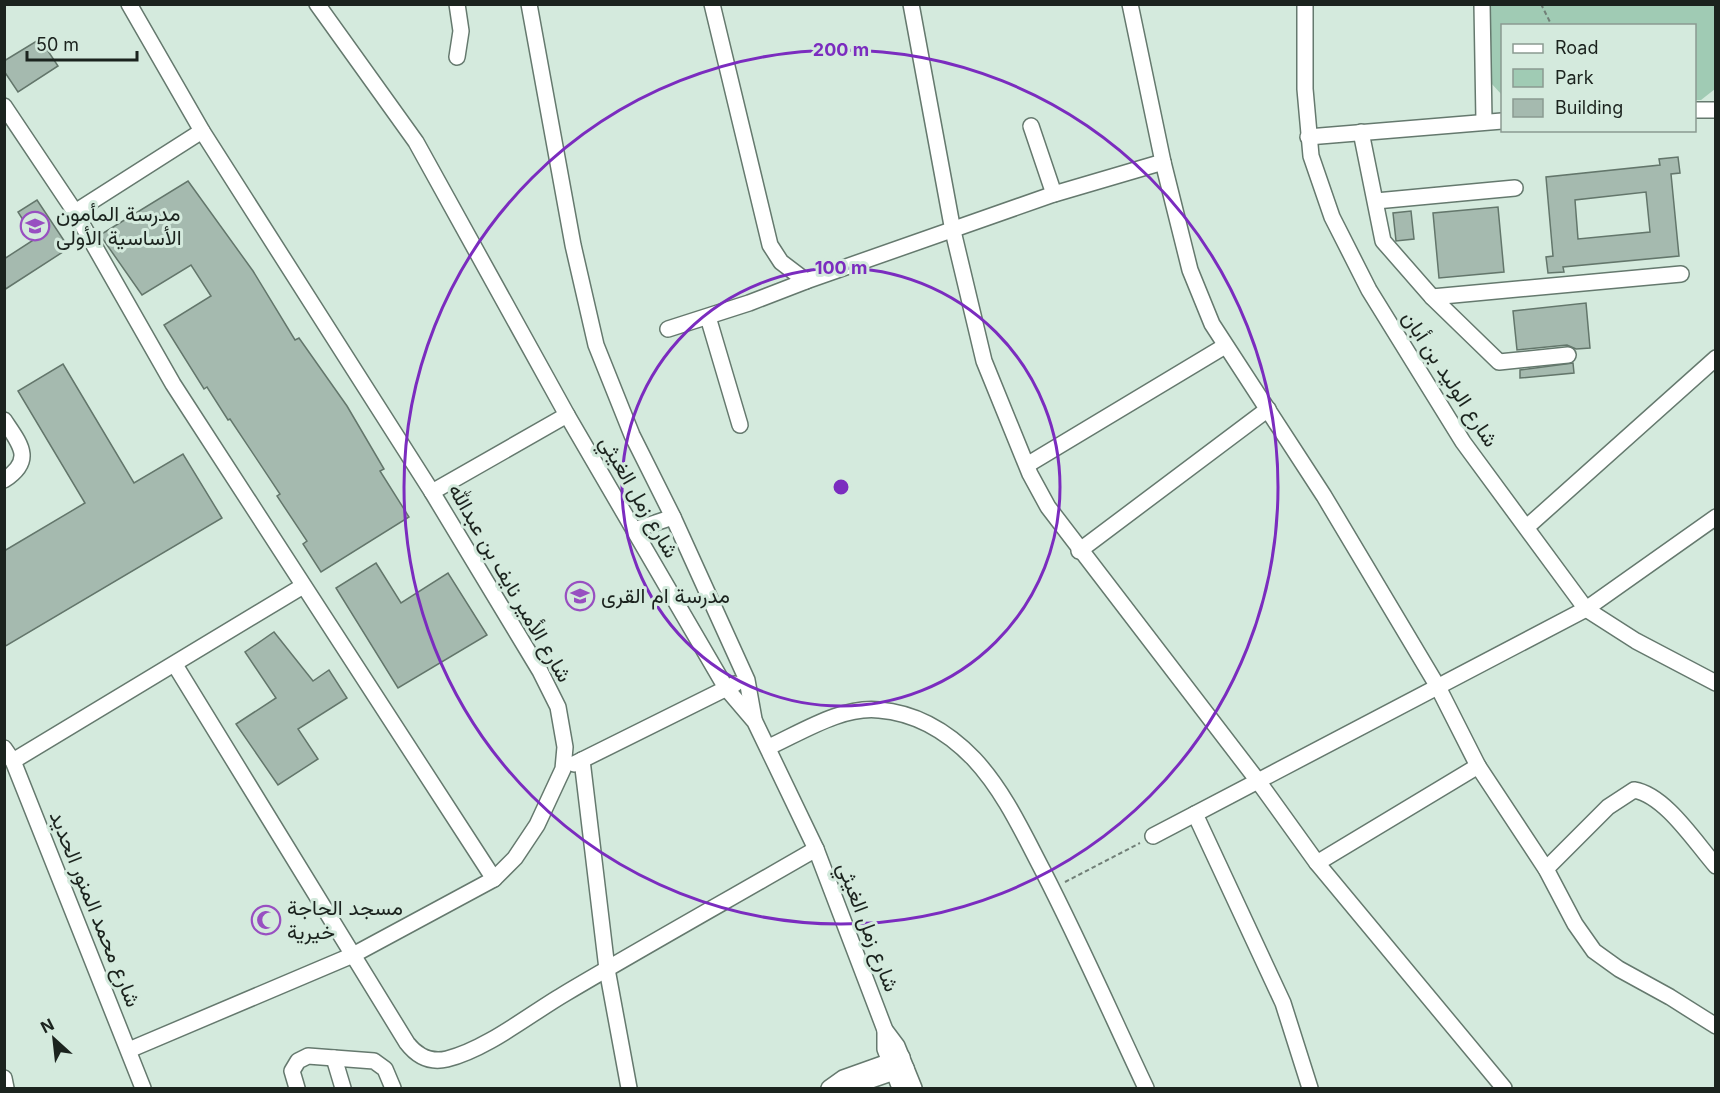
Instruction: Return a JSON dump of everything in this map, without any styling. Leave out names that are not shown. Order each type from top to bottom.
[{"type":"street","name":"شارع الأمير نايف بن عبدالله","points":[[129,4],[202,131],[432,492],[540,671],[558,707],[565,747],[563,769],[537,825],[515,858],[494,879],[353,955],[129,1050]]},
{"type":"street","name":"شارع زمل الغيثي","points":[[317,4],[417,141],[567,414],[634,530],[726,688],[755,722],[816,849],[885,1030],[884,1043],[898,1064]]},
{"type":"street","points":[[457,4],[461,31],[457,57]]},
{"type":"street","points":[[529,4],[571,234],[596,345],[632,435],[673,517],[747,680],[755,722]]},
{"type":"street","points":[[712,4],[770,245],[781,262],[806,281]]},
{"type":"street","points":[[911,4],[953,231],[984,361],[1027,465],[1048,507],[1079,551],[1258,781],[1317,862],[1504,1089]]},
{"type":"street","points":[[1130,4],[1163,162],[1190,270],[1201,302],[1225,346],[1324,496],[1438,687],[1478,766],[1546,869],[1575,924],[1594,951],[1618,969],[1670,997],[1716,1026]]},
{"type":"street","name":"شارع الوليد بن أبان","points":[[1305,4],[1304,54],[1308,137],[1319,184],[1332,217],[1369,290],[1463,442],[1586,609],[1636,640],[1716,683]]},
{"type":"street","points":[[1482,4],[1484,121]]},
{"type":"street","points":[[4,106],[75,212],[173,384],[494,879]]},
{"type":"street","points":[[1696,110],[1716,110]]},
{"type":"street","points":[[1308,137],[1501,121]]},
{"type":"street","points":[[1030,126],[1054,194]]},
{"type":"street","points":[[75,212],[202,131]]},
{"type":"street","points":[[1361,132],[1383,241],[1432,297],[1499,362],[1568,355]]},
{"type":"street","points":[[668,329],[1054,194],[1163,162]]},
{"type":"street","points":[[1376,201],[1515,188]]},
{"type":"street","points":[[1432,297],[1681,274]]},
{"type":"street","points":[[708,316],[740,425]]},
{"type":"street","points":[[1027,465],[1225,346]]},
{"type":"street","points":[[1527,527],[1716,358]]},
{"type":"street","points":[[1079,551],[1268,409]]},
{"type":"street","points":[[432,492],[567,414]]},
{"type":"street","points":[[4,420],[21,445],[23,455],[17,469],[4,480]]},
{"type":"street","points":[[634,530],[673,517]]},
{"type":"street","points":[[1153,836],[1586,609],[1716,517]]},
{"type":"street","points":[[13,761],[303,586]]},
{"type":"street","points":[[175,665],[414,1052],[428,1059],[439,1060],[474,1049],[607,969],[816,849]]},
{"type":"street","points":[[563,769],[726,688],[747,680]]},
{"type":"street","points":[[768,747],[849,713],[866,710],[910,716],[934,726],[974,760],[1013,814],[1104,995],[1146,1089]]},
{"type":"street","name":"شارع محمد المنور الحديد","points":[[4,748],[13,761],[143,1089]]},
{"type":"street","points":[[582,760],[607,969],[629,1089]]},
{"type":"street","points":[[1317,862],[1478,766]]},
{"type":"street","points":[[1546,869],[1620,796],[1634,790],[1645,792],[1659,800],[1716,866]]},
{"type":"street","points":[[1195,814],[1283,1004],[1310,1089]]},
{"type":"street","points":[[297,1089],[292,1071],[298,1061],[308,1056],[374,1061],[385,1069],[393,1089]]},
{"type":"street","points":[[334,1058],[343,1089]]},
{"type":"street","points":[[829,1089],[843,1078],[898,1064]]},
{"type":"street","points":[[848,1089],[898,1064]]},
{"type":"street","points":[[898,1064],[900,1089]]},
{"type":"street","points":[[898,1064],[914,1089]]},
{"type":"street","points":[[4,1078],[6,1089]]},
{"type":"path","points":[[1541,4],[1551,24]]},
{"type":"path","points":[[1052,889],[1153,836]]},
{"type":"green space","points":[[1489,5],[1715,5],[1715,89],[1701,100],[1696,100],[1696,24],[1501,24],[1501,94],[1491,83]]},
{"type":"building","points":[[40,39],[58,66],[18,92],[4,71],[4,61]]},
{"type":"building","points":[[1678,157],[1680,173],[1671,174],[1679,256],[1563,267],[1564,272],[1548,273],[1546,257],[1553,256],[1546,177],[1660,165],[1659,159]],"holes":[[[1646,192],[1650,232],[1578,239],[1575,200]]]},
{"type":"building","points":[[188,181],[253,271],[295,340],[299,338],[347,406],[384,469],[380,471],[409,517],[321,572],[303,544],[307,541],[277,496],[280,494],[207,387],[204,389],[164,325],[211,296],[191,265],[142,295],[100,235]]},
{"type":"building","points":[[37,200],[69,248],[4,290],[4,259],[35,239],[18,212]]},
{"type":"building","points":[[1498,207],[1504,272],[1439,278],[1433,213]]},
{"type":"building","points":[[1411,211],[1414,239],[1396,241],[1393,213]]},
{"type":"building","points":[[1586,303],[1590,348],[1576,349],[1567,345],[1517,350],[1513,311]]},
{"type":"building","points":[[1573,363],[1574,373],[1520,378],[1520,370]]},
{"type":"building","points":[[63,364],[134,483],[183,454],[222,518],[4,647],[4,551],[85,503],[18,391]]},
{"type":"building","points":[[376,563],[401,603],[448,573],[487,635],[398,688],[336,588]]},
{"type":"building","points":[[274,632],[313,681],[329,670],[347,698],[298,729],[318,759],[278,785],[236,724],[276,698],[245,652]]},
{"type":"place","name":"مدرسة المأمون الأساسية الأولى","points":[[35,226]]},
{"type":"place","name":"مدرسة ام القرى","points":[[580,596]]},
{"type":"place","name":"مسجد الحاجة خيرية","points":[[266,920]]}]
